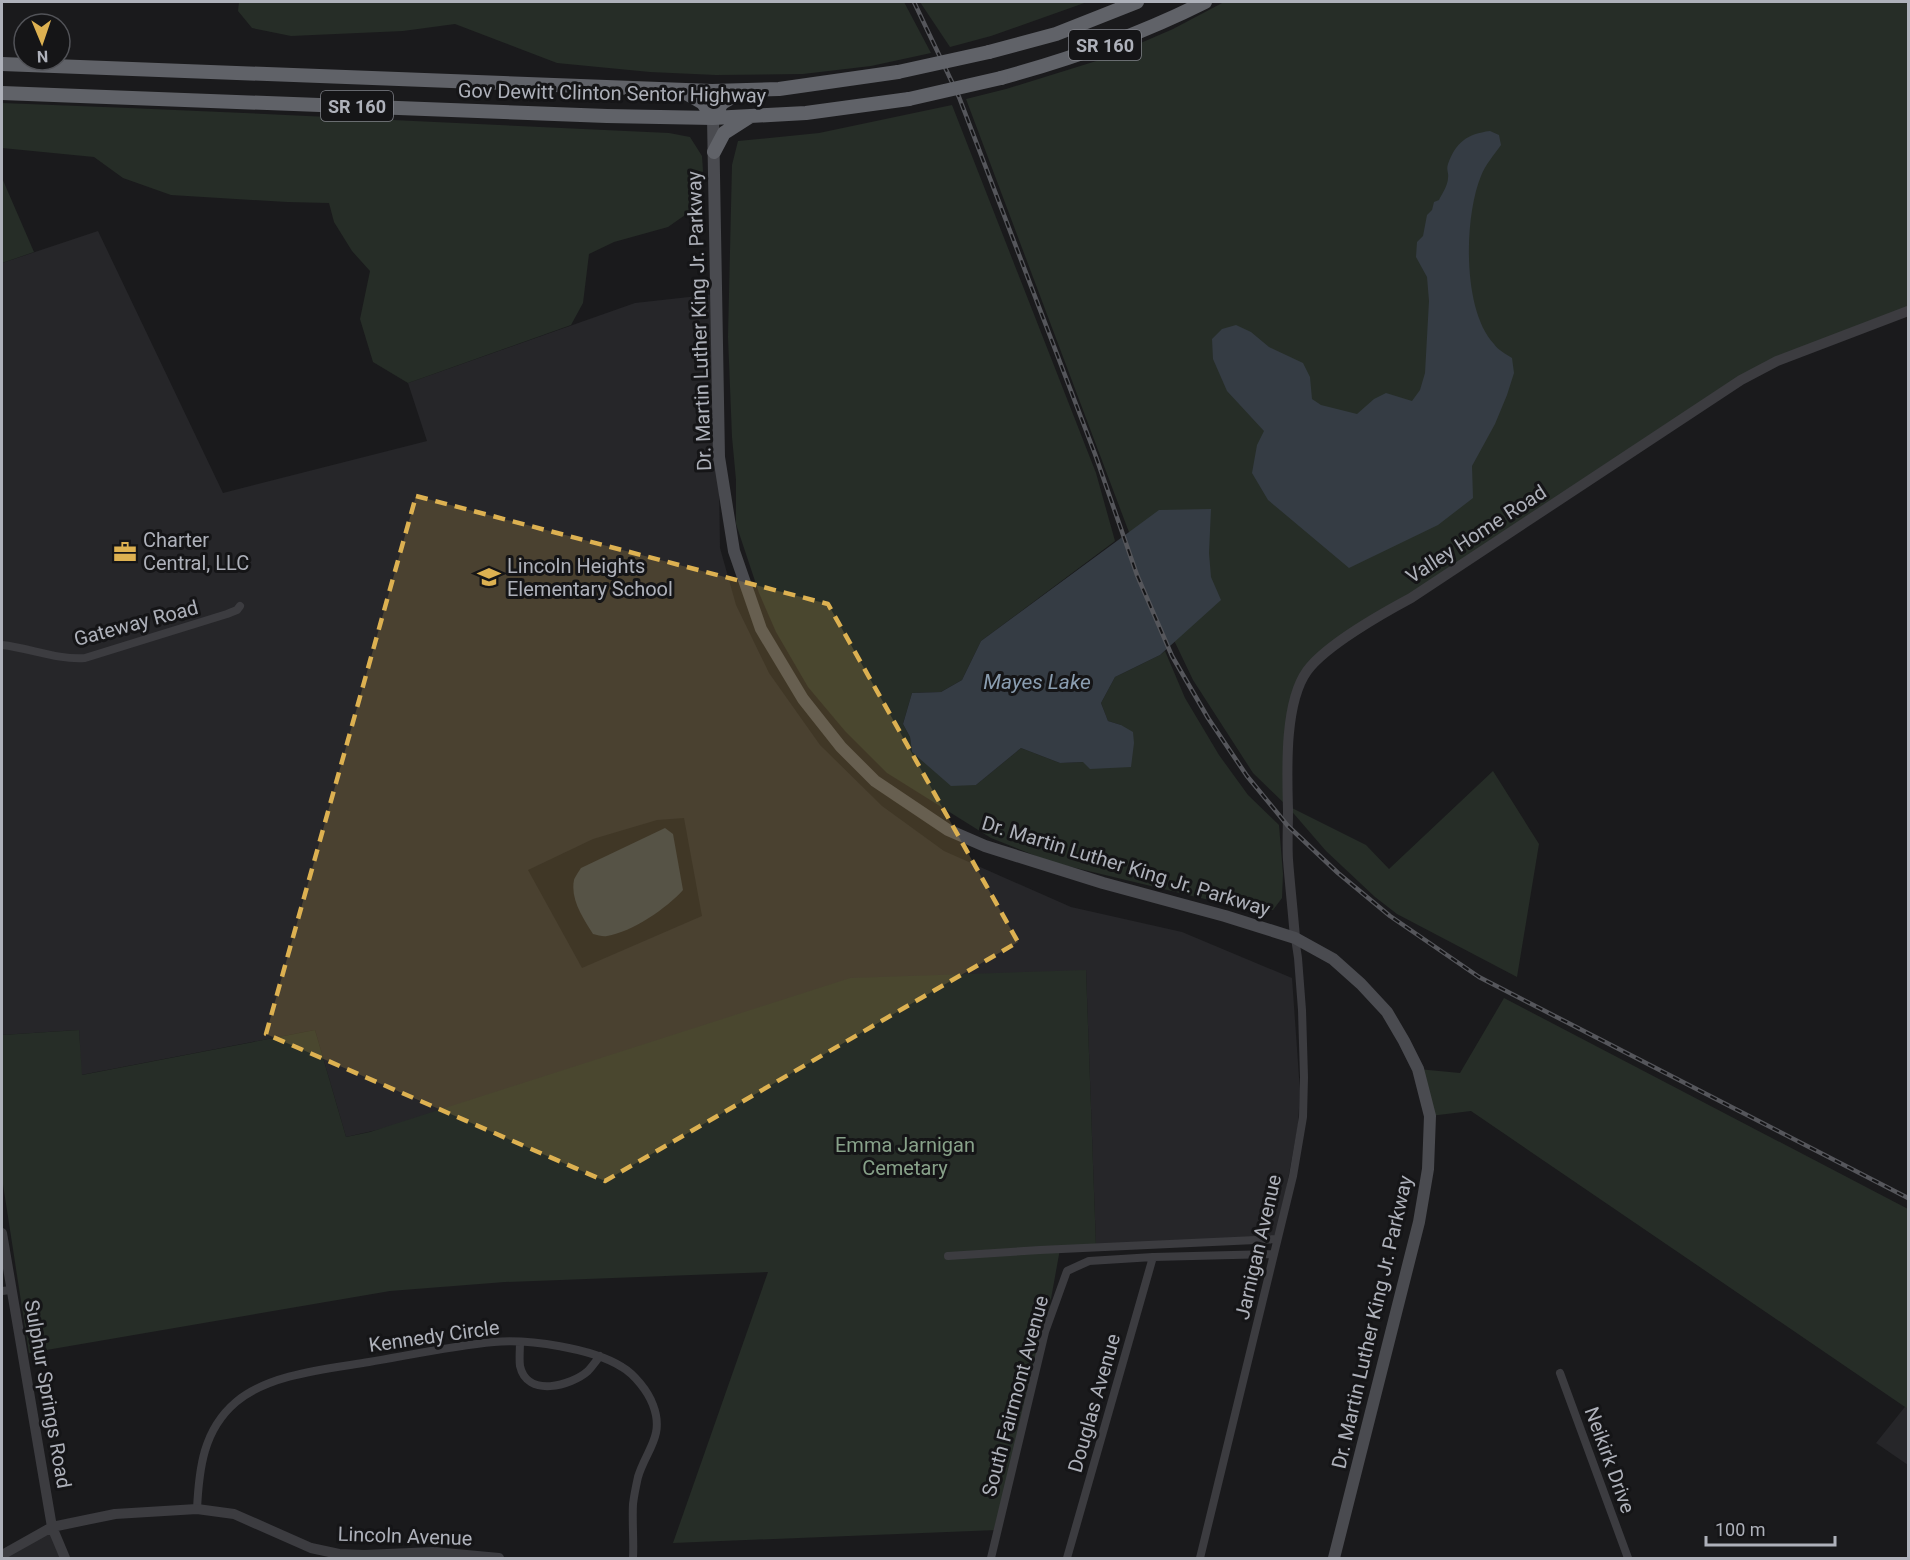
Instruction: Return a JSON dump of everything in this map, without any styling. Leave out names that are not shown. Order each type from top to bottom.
[{"type":"highway","name":"Gov Dewitt Clinton Sentor Highway","points":[[2,64],[680,90],[788,88],[898,72],[989,52],[1056,34],[1137,2]]},
{"type":"highway","name":"Gov Dewitt Clinton Sentor Highway","points":[[2,93],[607,116],[713,118],[806,113],[909,99],[1059,62],[1115,42],[1205,2]]},
{"type":"highway","points":[[680,90],[703,103],[713,118],[722,103],[744,90]]},
{"type":"highway","points":[[714,152],[724,133],[752,116]]},
{"type":"main road","name":"Dr. Martin Luther King Jr. Parkway","points":[[713,118],[719,456],[734,551],[761,629],[803,699],[841,747],[875,782],[948,830],[985,846],[1103,883],[1225,916],[1295,938],[1333,959],[1387,1012],[1418,1069],[1430,1116],[1428,1170],[1419,1222],[1334,1558]]},
{"type":"street","name":"Valley Home Road","points":[[1295,938],[1288,858],[1288,748],[1294,702],[1300,682],[1312,664],[1387,611],[1411,598],[1741,380],[1777,361],[1908,311]]},
{"type":"street","name":"Gateway Road","points":[[2,645],[67,658],[85,658],[227,615],[240,606]]},
{"type":"street","name":"Jarnigan Avenue","points":[[1201,1558],[1293,1176],[1303,1117],[1302,1010],[1295,938]]},
{"type":"street","name":"Sulphur Springs Road","points":[[2,1233],[6,1291],[52,1527],[65,1558]]},
{"type":"street","points":[[948,1256],[1277,1239]]},
{"type":"street","name":"South Fairmont Avenue","points":[[991,1558],[1045,1332],[1067,1271],[1089,1261],[1274,1254]]},
{"type":"street","name":"Douglas Avenue","points":[[1066,1558],[1153,1257]]},
{"type":"street","name":"Kennedy Circle","points":[[197,1509],[199,1470],[213,1428],[236,1402],[266,1384],[308,1373],[385,1359],[495,1342],[520,1342],[555,1346],[600,1356],[623,1367],[642,1385],[653,1405],[658,1430],[638,1476],[633,1505],[633,1558]]},
{"type":"street","points":[[520,1342],[520,1367],[528,1381],[536,1385],[552,1387],[568,1383],[588,1371],[600,1356]]},
{"type":"street","name":"Neikirk Drive","points":[[1560,1373],[1628,1558]]},
{"type":"street","name":"Lincoln Avenue","points":[[2,1555],[52,1527],[115,1514],[197,1509],[234,1514],[311,1548],[339,1554],[434,1552],[499,1558]]},
{"type":"highlighted area","points":[[416,496],[828,604],[1018,942],[605,1181],[266,1034]]},
{"type":"shaded area","points":[[98,231],[223,493],[427,441],[408,383],[635,303],[716,294],[720,548],[736,605],[769,673],[820,745],[882,806],[944,851],[1071,907],[1182,932],[1292,978],[1300,1091],[1298,1125],[1277,1239],[1096,1247],[1086,970],[346,1137],[315,1030],[81,1075],[79,1030],[2,1035],[2,263]],"holes":[[[684,818],[702,916],[582,968],[528,870],[593,839],[657,820]]]},
{"type":"shaded area","points":[[1908,1403],[1908,1465],[1876,1443]]},
{"type":"shaded area","points":[[52,1527],[65,1558],[2,1558]]},
{"type":"green space","points":[[239,2],[904,2],[931,53],[871,66],[803,74],[716,75],[650,72],[557,63],[455,24],[403,31],[291,36],[252,28],[238,11]]},
{"type":"green space","points":[[920,2],[1087,2],[991,36],[950,47]]},
{"type":"green space","points":[[1224,2],[1908,2],[1908,311],[1777,361],[1313,664],[1294,702],[1288,806],[1366,845],[1389,869],[1493,771],[1539,844],[1517,977],[1397,914],[1375,897],[1326,851],[1288,807],[1253,773],[1193,680],[1160,611],[1127,527],[966,99],[1106,58],[1173,29]]},
{"type":"green space","points":[[2,103],[669,133],[690,137],[702,156],[703,171],[695,208],[668,227],[614,242],[589,254],[583,303],[571,325],[408,383],[373,362],[360,319],[370,271],[352,251],[334,222],[329,203],[171,195],[123,178],[94,157],[2,148]]},
{"type":"green space","points":[[952,105],[1096,473],[1115,541],[981,641],[962,680],[941,692],[912,693],[903,724],[910,737],[912,752],[976,785],[1021,748],[1060,763],[1083,762],[1121,725],[1108,721],[1101,703],[1115,677],[1165,651],[1185,698],[1219,755],[1248,795],[1279,825],[1283,874],[1282,898],[1273,910],[1234,906],[1051,862],[991,838],[887,773],[845,731],[808,687],[776,632],[759,593],[736,524],[736,480],[728,337],[732,165],[738,141],[819,133]]},
{"type":"green space","points":[[2,178],[34,252],[2,263]]},
{"type":"green space","name":"Emma Jarnigan Cemetary","points":[[1086,970],[1096,1247],[1060,1249],[1045,1332],[997,1530],[673,1543],[768,1272],[505,1282],[390,1291],[29,1353],[2,1178],[2,1035],[79,1030],[82,1075],[315,1030],[346,1137],[370,1132],[850,978]]},
{"type":"green space","points":[[1504,998],[1908,1209],[1908,1409],[1471,1111],[1430,1116],[1418,1069],[1460,1073]]},
{"type":"water","points":[[1490,131],[1499,135],[1501,145],[1485,168],[1475,194],[1469,238],[1469,263],[1476,309],[1484,329],[1496,346],[1512,358],[1514,373],[1507,395],[1495,424],[1472,466],[1473,498],[1438,525],[1349,568],[1268,500],[1252,473],[1257,445],[1264,431],[1227,391],[1213,359],[1212,339],[1222,329],[1236,325],[1251,332],[1269,347],[1303,363],[1310,377],[1312,399],[1321,405],[1357,414],[1374,399],[1386,393],[1412,401],[1420,390],[1425,373],[1429,301],[1427,277],[1416,257],[1417,242],[1423,236],[1427,215],[1432,210],[1434,202],[1439,200],[1448,181],[1447,166],[1451,156],[1463,140],[1475,134]]},
{"type":"water","name":"Mayes Lake","points":[[1211,509],[1209,553],[1211,577],[1221,600],[1160,655],[1115,677],[1101,703],[1108,721],[1133,732],[1131,767],[1090,769],[1083,762],[1060,763],[1021,748],[976,785],[951,786],[912,752],[910,737],[903,724],[912,693],[941,692],[962,680],[981,641],[1159,510]]},
{"type":"water","points":[[665,828],[673,834],[683,890],[659,911],[627,930],[605,936],[593,934],[574,895],[574,880],[581,868]]},
{"type":"railway","points":[[914,2],[959,97],[1095,454],[1137,575],[1172,656],[1208,718],[1247,776],[1288,826],[1338,873],[1390,916],[1479,977],[1908,1198]]},
{"type":"place","name":"Charter Central, LLC","points":[[125,552]]},
{"type":"place","name":"Lincoln Heights Elementary School","points":[[489,577]]}]
